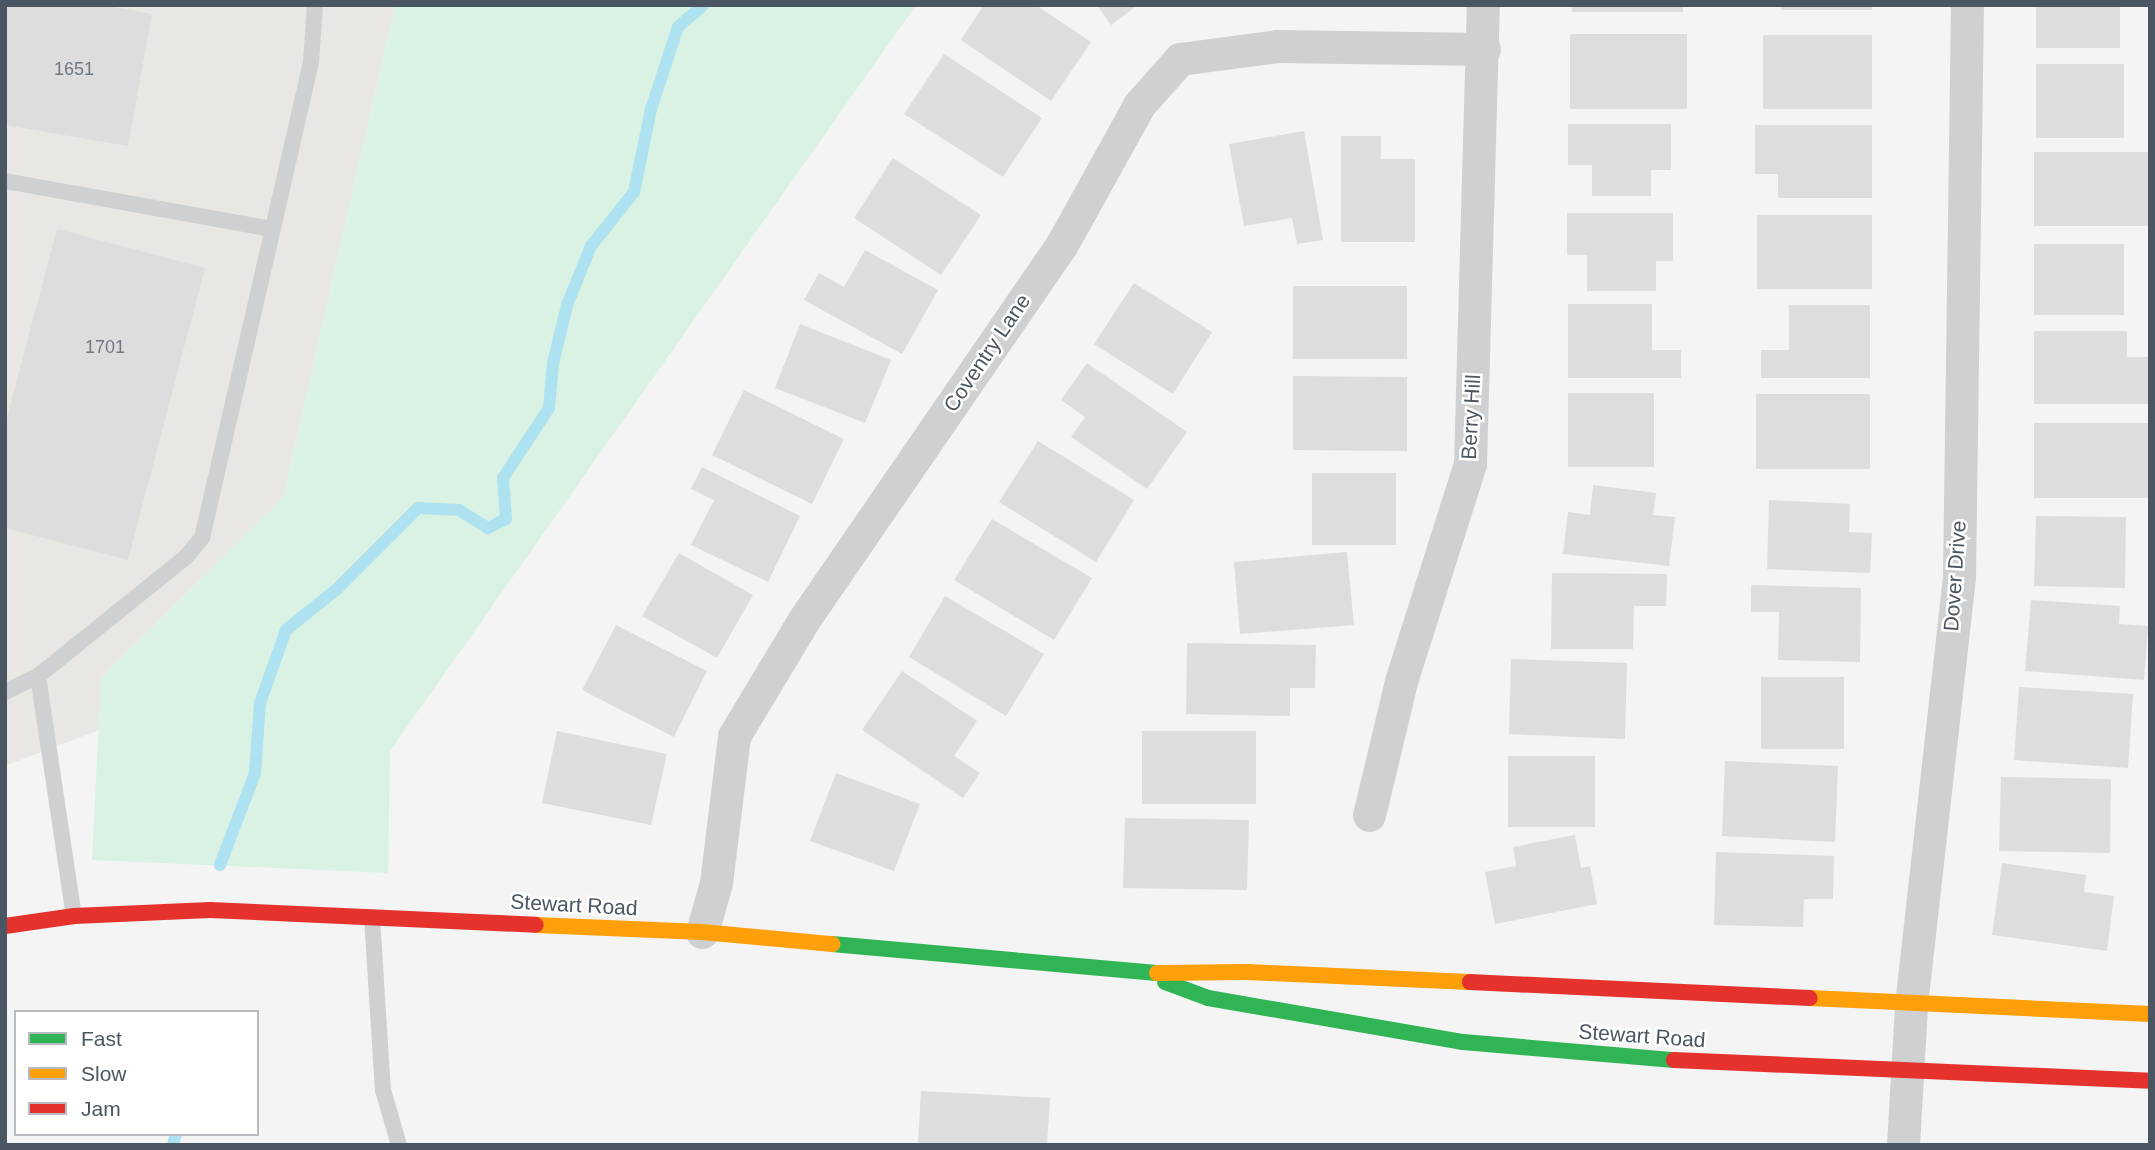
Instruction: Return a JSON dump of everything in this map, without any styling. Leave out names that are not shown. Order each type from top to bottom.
[{"type":"street","name":"Berry Hill","points":[[1369,815],[1402,678],[1471,464],[1483,5]]},
{"type":"street","name":"Dover Drive","points":[[1903,1145],[1911,1005],[1959,576],[1967,5]]},
{"type":"street","name":"Coventry Lane","points":[[702,932],[716,883],[734,736],[803,621],[1061,246],[1139,105],[1180,59],[1277,46],[1483,50]]},
{"type":"street","name":"Stewart Road","points":[[5,926],[74,916],[210,910],[702,932],[1140,973],[1247,972],[1911,1005],[2150,1014]]},
{"type":"street","name":"Stewart Road","points":[[1140,973],[1208,998],[1463,1042],[1628,1058],[2150,1081]]},
{"type":"lane","points":[[5,692],[37,676],[185,558],[202,538],[311,62],[315,5]]},
{"type":"lane","points":[[5,181],[272,229]]},
{"type":"lane","points":[[37,676],[74,916]]},
{"type":"lane","points":[[372,917],[383,1090],[399,1145]]},
{"type":"shaded area","points":[[5,5],[395,5],[283,498],[101,678],[99,730],[5,766]]},
{"type":"green space","points":[[395,5],[916,5],[390,751],[388,873],[92,860],[101,678],[283,498]]},
{"type":"building","points":[[5,5],[104,5],[152,14],[128,146],[5,125]]},
{"type":"building","points":[[984,5],[1036,5],[1091,42],[1051,101],[961,40]]},
{"type":"building","points":[[1097,5],[1138,5],[1111,25]]},
{"type":"building","points":[[1572,5],[1683,5],[1683,12],[1572,12]]},
{"type":"building","points":[[1781,5],[1872,5],[1872,10],[1781,10]]},
{"type":"building","points":[[2036,5],[2120,5],[2120,48],[2036,48]]},
{"type":"building","points":[[1570,34],[1687,34],[1687,109],[1570,109]]},
{"type":"building","points":[[1763,35],[1872,35],[1872,109],[1763,109]]},
{"type":"building","points":[[944,54],[1042,118],[1003,177],[904,114]]},
{"type":"building","points":[[2036,64],[2124,64],[2124,138],[2036,138]]},
{"type":"building","points":[[1568,124],[1671,124],[1671,170],[1651,170],[1651,196],[1592,196],[1592,165],[1568,165]]},
{"type":"building","points":[[1755,125],[1872,125],[1872,198],[1778,198],[1778,174],[1755,174]]},
{"type":"building","points":[[1304,131],[1323,240],[1297,244],[1292,218],[1244,226],[1229,144]]},
{"type":"building","points":[[1341,136],[1381,136],[1381,159],[1415,159],[1415,242],[1341,242]]},
{"type":"building","points":[[2034,152],[2150,152],[2150,226],[2034,226]]},
{"type":"building","points":[[893,158],[981,215],[941,275],[854,218]]},
{"type":"building","points":[[1567,213],[1673,213],[1673,261],[1656,261],[1656,291],[1587,291],[1587,255],[1567,255]]},
{"type":"building","points":[[1757,215],[1872,215],[1872,289],[1757,289]]},
{"type":"building","points":[[57,229],[205,268],[128,560],[5,528],[5,425]]},
{"type":"building","points":[[2034,244],[2124,244],[2124,315],[2034,315]]},
{"type":"building","points":[[865,250],[938,290],[902,354],[804,300],[819,273],[844,287]]},
{"type":"building","points":[[1134,283],[1212,332],[1173,394],[1094,344]]},
{"type":"building","points":[[1293,286],[1407,286],[1407,359],[1293,359]]},
{"type":"building","points":[[1568,304],[1652,304],[1652,350],[1681,350],[1681,378],[1568,378]]},
{"type":"building","points":[[1789,305],[1870,305],[1870,378],[1761,378],[1761,350],[1789,350]]},
{"type":"building","points":[[800,324],[891,360],[865,423],[775,388]]},
{"type":"building","points":[[2034,331],[2127,331],[2127,357],[2150,357],[2150,404],[2034,404]]},
{"type":"building","points":[[1087,363],[1187,432],[1147,489],[1071,437],[1085,417],[1061,400]]},
{"type":"building","points":[[1293,376],[1407,377],[1407,451],[1293,450]]},
{"type":"building","points":[[744,390],[844,439],[812,504],[712,455]]},
{"type":"building","points":[[1568,393],[1654,393],[1654,467],[1568,467]]},
{"type":"building","points":[[1756,394],[1870,394],[1870,469],[1756,469]]},
{"type":"building","points":[[2034,423],[2149,423],[2149,498],[2034,498]]},
{"type":"building","points":[[1038,441],[1134,500],[1096,562],[999,502]]},
{"type":"building","points":[[702,467],[800,516],[768,582],[691,545],[714,500],[691,489]]},
{"type":"building","points":[[1312,473],[1396,473],[1396,545],[1312,545]]},
{"type":"building","points":[[1593,485],[1656,493],[1653,515],[1675,517],[1669,566],[1563,554],[1568,512],[1590,515]]},
{"type":"building","points":[[1769,500],[1850,504],[1849,532],[1872,533],[1870,573],[1767,569]]},
{"type":"building","points":[[2036,516],[2126,517],[2125,588],[2034,586]]},
{"type":"building","points":[[992,519],[1092,578],[1054,640],[954,580]]},
{"type":"building","points":[[1347,552],[1354,625],[1240,634],[1234,562]]},
{"type":"building","points":[[679,553],[753,595],[717,658],[642,616]]},
{"type":"building","points":[[1552,573],[1667,574],[1666,606],[1634,606],[1633,649],[1551,649]]},
{"type":"building","points":[[1751,585],[1861,588],[1860,662],[1778,660],[1779,612],[1751,612]]},
{"type":"building","points":[[945,596],[1044,654],[1006,716],[909,657]]},
{"type":"building","points":[[2031,600],[2120,606],[2119,624],[2148,626],[2144,680],[2025,671]]},
{"type":"building","points":[[616,625],[707,671],[674,737],[582,690]]},
{"type":"building","points":[[1187,643],[1316,645],[1315,688],[1290,688],[1290,716],[1186,714]]},
{"type":"building","points":[[1511,659],[1627,663],[1625,739],[1509,734]]},
{"type":"building","points":[[902,671],[977,721],[954,756],[980,773],[963,798],[862,730]]},
{"type":"building","points":[[1761,677],[1844,677],[1844,749],[1761,749]]},
{"type":"building","points":[[2019,687],[2133,694],[2128,768],[2014,760]]},
{"type":"building","points":[[557,731],[667,754],[651,825],[542,803]]},
{"type":"building","points":[[1142,731],[1256,731],[1256,804],[1142,804]]},
{"type":"building","points":[[1508,756],[1595,756],[1595,827],[1508,827]]},
{"type":"building","points":[[1725,761],[1838,766],[1835,842],[1722,836]]},
{"type":"building","points":[[836,773],[920,804],[894,871],[810,841]]},
{"type":"building","points":[[2001,777],[2111,779],[2110,853],[1999,851]]},
{"type":"building","points":[[1125,818],[1249,820],[1247,890],[1123,888]]},
{"type":"building","points":[[1575,835],[1581,868],[1590,866],[1597,904],[1495,924],[1485,872],[1516,866],[1513,847]]},
{"type":"building","points":[[1716,852],[1834,856],[1833,899],[1804,899],[1803,927],[1714,925]]},
{"type":"building","points":[[2002,863],[2086,875],[2084,892],[2114,896],[2107,951],[1992,935]]},
{"type":"building","points":[[921,1091],[1050,1098],[1047,1145],[918,1145]]},
{"type":"waterway","points":[[220,865],[255,773],[260,703],[286,630],[337,589],[418,508],[459,510],[488,528],[506,519],[503,478],[549,408],[553,363],[567,305],[591,246],[634,192],[651,109],[678,27],[703,5]]},
{"type":"waterway","points":[[173,1145],[175,1136]]},
{"type":"traffic: fast","points":[[832,944],[1157,973]]},
{"type":"traffic: fast","points":[[1165,982],[1208,998],[1463,1042],[1674,1060]]},
{"type":"traffic: slow","points":[[536,925],[702,932],[832,944]]},
{"type":"traffic: slow","points":[[1157,973],[1247,972],[1470,982]]},
{"type":"traffic: slow","points":[[1810,998],[2150,1014]]},
{"type":"traffic: jam","points":[[5,926],[74,916],[210,910],[536,925]]},
{"type":"traffic: jam","points":[[1470,982],[1810,998]]},
{"type":"traffic: jam","points":[[1674,1060],[2150,1081]]}]
